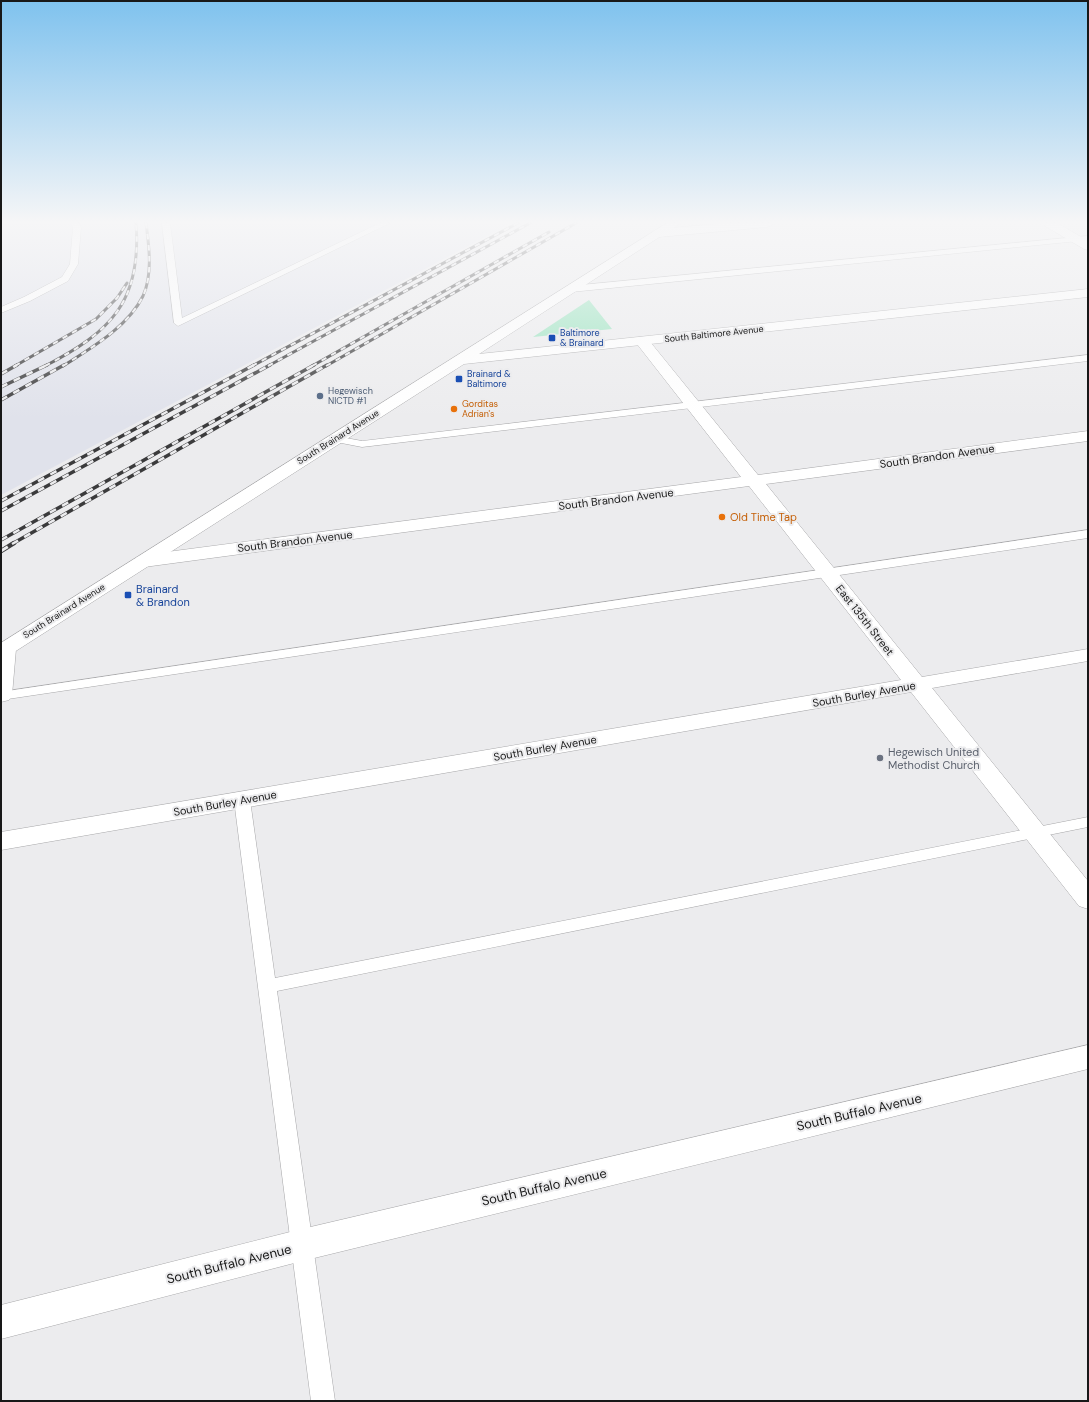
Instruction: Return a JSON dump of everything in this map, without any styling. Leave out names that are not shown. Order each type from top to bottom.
[{"type":"street","name":"South Brainard Avenue","points":[[3,650],[571,289]]},
{"type":"street","name":"South Baltimore Avenue","points":[[459,360],[1088,293]]},
{"type":"street","name":"East 135th Street","points":[[642,341],[1088,899]]},
{"type":"street","name":"South Brandon Avenue","points":[[144,561],[1088,436]]},
{"type":"street","points":[[1,695],[3,650]]},
{"type":"street","name":"South Burley Avenue","points":[[1,841],[1088,655]]},
{"type":"street","name":"South Buffalo Avenue","points":[[1,1322],[302,1245],[1088,1057]]},
{"type":"lane","points":[[1,310],[27,300],[48,288]]},
{"type":"lane","points":[[174,288],[178,323],[250,288]]},
{"type":"lane","points":[[571,289],[577,288]]},
{"type":"lane","points":[[335,439],[362,444],[1088,358]]},
{"type":"lane","points":[[1,695],[1088,534]]},
{"type":"lane","points":[[242,800],[323,1401]]},
{"type":"lane","points":[[268,986],[1088,822]]},
{"type":"shaded area","points":[[1,288],[388,288],[1,495]]},
{"type":"green space","points":[[589,300],[612,329],[533,337]]},
{"type":"railway","points":[[15,366],[96,319],[117,298],[123,288]]},
{"type":"railway","points":[[46,366],[88,340],[104,326],[118,311],[129,288]]},
{"type":"railway","points":[[63,366],[97,344],[118,327],[136,307],[143,296],[146,288]]},
{"type":"railway","points":[[252,366],[396,288]]},
{"type":"railway","points":[[268,366],[410,288]]},
{"type":"railway","points":[[312,366],[449,288]]},
{"type":"railway","points":[[326,366],[462,288]]},
{"type":"railway","points":[[1,374],[17,365]]},
{"type":"railway","points":[[1,400],[64,365]]},
{"type":"railway","points":[[1,501],[254,365]]},
{"type":"railway","points":[[1,511],[270,365]]},
{"type":"railway","points":[[1,540],[314,365]]},
{"type":"railway","points":[[12,544],[327,365]]},
{"type":"railway","points":[[1,387],[46,366]]},
{"type":"railway","points":[[1,551],[14,543]]},
{"type":"place","name":"Baltimore & Brainard","points":[[552,338]]},
{"type":"place","name":"Brainard & Baltimore","points":[[459,379]]},
{"type":"place","name":"Hegewisch NICTD #1","points":[[320,396]]},
{"type":"place","name":"Gorditas Adrian's","points":[[454,409]]},
{"type":"place","name":"Old Time Tap","points":[[722,517]]},
{"type":"place","name":"Brainard & Brandon","points":[[128,595]]},
{"type":"place","name":"Hegewisch United Methodist Church","points":[[880,758]]}]
